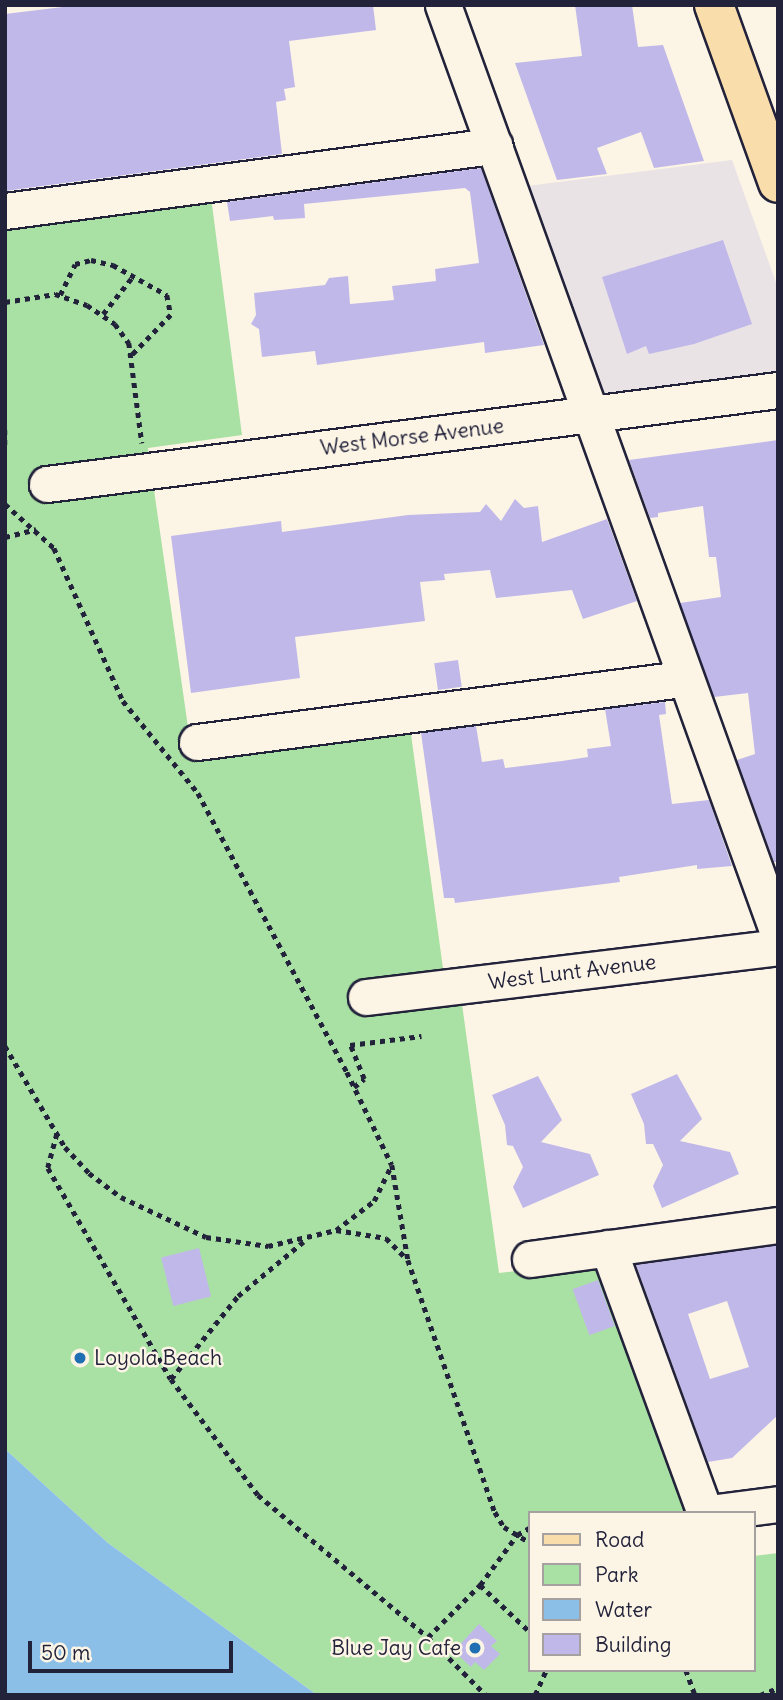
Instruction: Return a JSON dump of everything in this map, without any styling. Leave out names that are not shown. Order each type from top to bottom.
[{"type":"main road","points":[[714,5],[778,183]]},
{"type":"street","points":[[443,5],[684,679],[778,933]]},
{"type":"street","points":[[5,211],[495,146]]},
{"type":"street","name":"West Morse Avenue","points":[[47,484],[778,390]]},
{"type":"street","points":[[197,742],[684,679]]},
{"type":"street","name":"West Lunt Avenue","points":[[366,997],[778,947]]},
{"type":"street","points":[[530,1259],[778,1225]]},
{"type":"street","points":[[608,1248],[706,1511]]},
{"type":"street","points":[[723,1511],[778,1504]]},
{"type":"path","points":[[60,295],[75,264],[91,260],[134,275],[167,295],[171,315],[131,356]]},
{"type":"path","points":[[103,314],[134,275]]},
{"type":"path","points":[[5,302],[60,295],[103,314],[125,335],[131,356],[146,472]]},
{"type":"path","points":[[5,430],[5,448]]},
{"type":"path","points":[[5,504],[37,528],[54,548],[123,701],[198,793],[354,1087],[392,1165],[408,1260],[495,1512],[504,1527],[528,1541]]},
{"type":"path","points":[[5,537],[37,528]]},
{"type":"path","points":[[354,1087],[363,1079],[350,1045],[421,1036]]},
{"type":"path","points":[[5,1046],[57,1133],[89,1173],[121,1197],[168,1222],[236,1245],[307,1240]]},
{"type":"path","points":[[57,1133],[48,1168],[171,1379],[258,1495],[428,1637],[486,1695]]},
{"type":"path","points":[[171,1379],[238,1296],[284,1253],[307,1240],[336,1230],[374,1201],[392,1165]]},
{"type":"path","points":[[336,1230],[386,1238],[408,1260]]},
{"type":"path","points":[[428,1637],[480,1585],[517,1535],[528,1529]]},
{"type":"path","points":[[480,1585],[528,1630]]},
{"type":"path","points":[[535,1695],[545,1672]]},
{"type":"path","points":[[687,1672],[695,1695]]},
{"type":"path","points":[[760,1695],[778,1688]]},
{"type":"shaded area","points":[[732,160],[778,288],[778,383],[597,406],[519,187]]},
{"type":"green space","points":[[211,197],[242,435],[148,448],[192,755],[410,727],[448,1005],[462,1004],[499,1273],[598,1261],[688,1511],[528,1511],[528,1672],[755,1672],[755,1556],[778,1553],[778,1695],[317,1695],[108,1543],[5,1449],[5,223]]},
{"type":"water","points":[[5,1449],[108,1543],[317,1695],[5,1695]]},
{"type":"building","points":[[79,5],[373,5],[376,30],[289,41],[295,87],[284,89],[286,100],[276,102],[282,154],[5,191],[5,14]]},
{"type":"building","points":[[575,5],[632,5],[638,47],[663,45],[704,161],[654,168],[641,132],[597,148],[607,174],[557,180],[515,63],[582,56]]},
{"type":"building","points":[[481,168],[544,345],[485,353],[484,342],[317,365],[315,351],[262,357],[259,329],[251,324],[256,315],[254,293],[325,285],[329,278],[348,276],[350,304],[394,300],[392,286],[436,281],[435,269],[479,263],[470,192],[465,188],[304,204],[305,218],[274,220],[273,216],[230,221],[227,202]]},
{"type":"building","points":[[723,240],[752,324],[694,344],[649,354],[646,346],[627,354],[602,277]]},
{"type":"building","points":[[778,440],[778,862],[774,862],[737,760],[755,754],[748,693],[714,697],[680,603],[721,597],[716,557],[709,557],[703,506],[658,513],[658,517],[650,518],[629,460]]},
{"type":"building","points":[[515,499],[524,508],[538,506],[542,542],[607,519],[637,601],[583,619],[572,590],[496,598],[490,570],[444,574],[445,580],[420,582],[425,621],[295,637],[300,678],[191,693],[171,536],[281,521],[282,532],[408,515],[480,512],[486,504],[501,521]]},
{"type":"building","points":[[458,660],[462,687],[438,690],[434,663]]},
{"type":"building","points":[[665,702],[666,714],[659,715],[672,804],[709,800],[732,866],[697,869],[697,865],[619,877],[620,882],[455,903],[454,898],[444,898],[421,733],[476,726],[482,762],[503,759],[505,768],[562,761],[588,757],[587,749],[611,746],[605,709]]},
{"type":"building","points":[[677,1074],[702,1119],[680,1141],[730,1152],[739,1174],[662,1208],[653,1186],[663,1165],[653,1144],[646,1144],[644,1124],[631,1094]]},
{"type":"building","points":[[538,1076],[562,1120],[541,1142],[590,1154],[599,1175],[523,1208],[513,1187],[523,1167],[513,1146],[507,1145],[505,1125],[492,1095]]},
{"type":"building","points":[[778,1245],[778,1415],[732,1458],[708,1462],[636,1265]],"holes":[[[727,1301],[749,1367],[710,1379],[688,1314]]]},
{"type":"building","points":[[199,1248],[211,1297],[173,1306],[161,1257]]},
{"type":"building","points":[[598,1280],[615,1326],[589,1335],[573,1289]]},
{"type":"building","name":"Blue Jay Cafe","points":[[479,1624],[497,1641],[491,1646],[500,1654],[484,1670],[475,1662],[471,1667],[454,1651]]},
{"type":"place","name":"Loyola Beach","points":[[80,1358]]},
{"type":"place","name":"Blue Jay Cafe","points":[[475,1648]]}]
